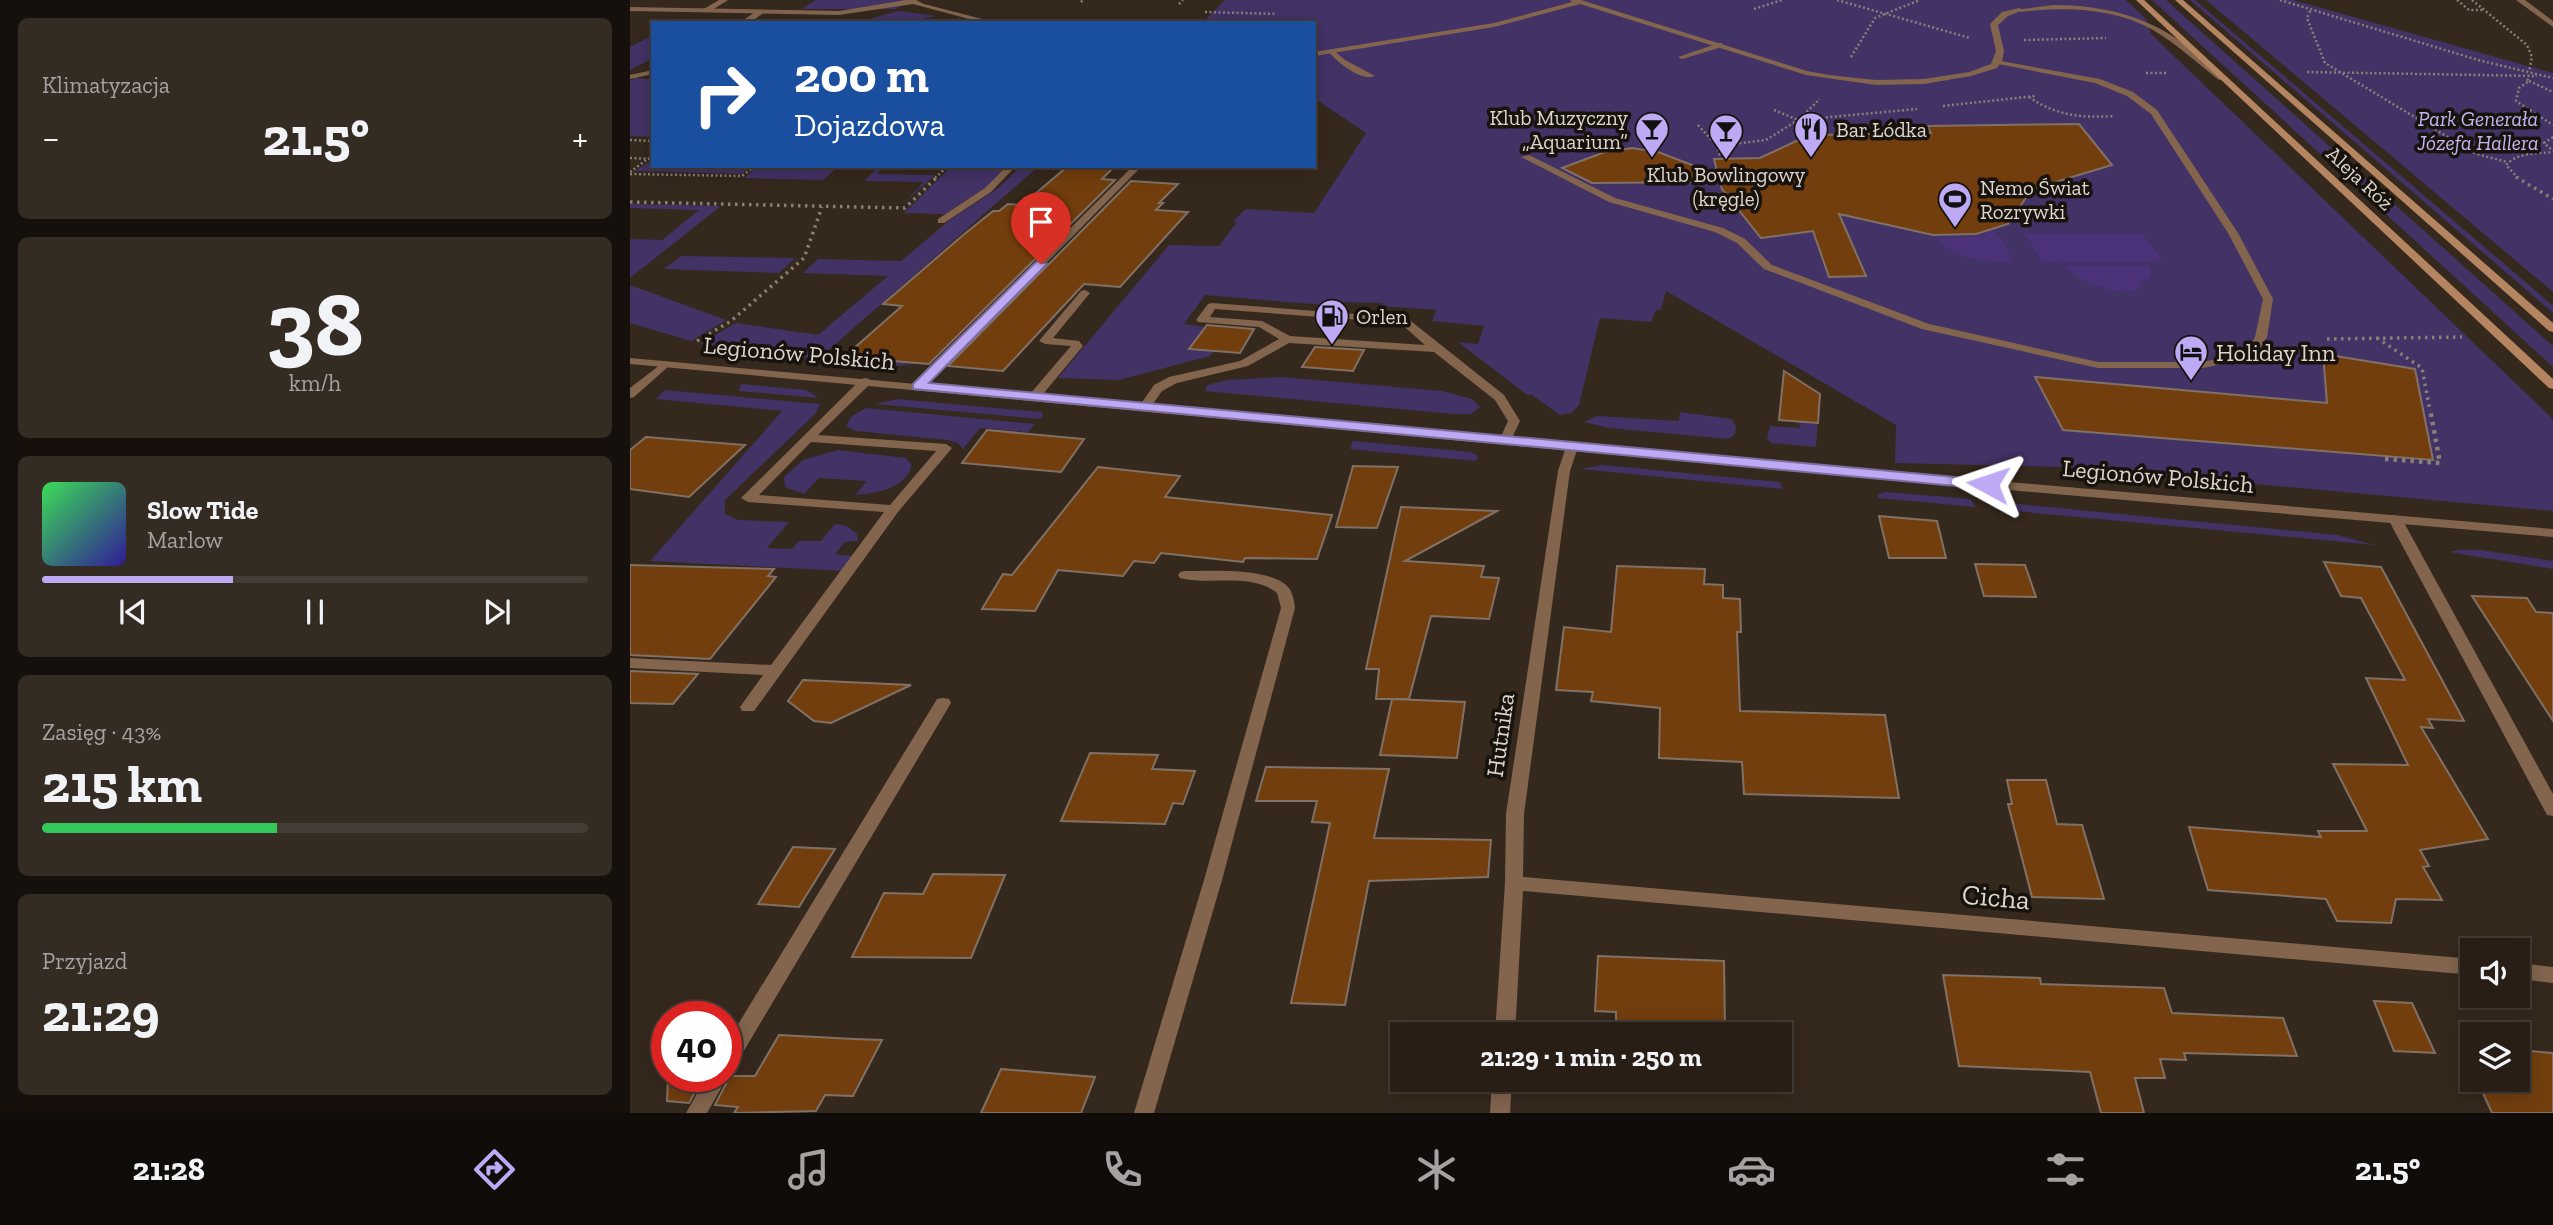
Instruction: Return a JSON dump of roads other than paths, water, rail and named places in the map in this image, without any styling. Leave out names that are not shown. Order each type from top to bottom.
[{"type":"main road","name":"Aleja Róż","points":[[2140,0],[2553,385]]},
{"type":"main road","name":"Aleja Róż","points":[[2179,0],[2553,329]]},
{"type":"street","points":[[706,10],[724,0]]},
{"type":"street","points":[[2520,0],[2553,25]]},
{"type":"street","points":[[630,9],[855,12],[912,1],[987,21]]},
{"type":"street","points":[[1317,53],[1494,26],[1577,1],[1806,73],[1859,81],[1913,82],[1982,71],[1998,62],[2097,81],[2130,94],[2154,112],[2233,233],[2268,299],[2261,337],[2251,355],[2203,365],[2098,365],[1926,327],[1768,267],[1741,241],[1719,230],[1612,200],[1526,157]]},
{"type":"street","points":[[1998,62],[2001,53],[1994,24],[2005,14],[2045,8],[2084,9],[2142,22],[2158,30],[2234,87]]},
{"type":"street","points":[[746,21],[761,12]]},
{"type":"street","points":[[1682,57],[1719,45]]},
{"type":"street","points":[[1332,51],[1342,62],[1371,76]]},
{"type":"street","points":[[630,77],[651,72]]},
{"type":"street","points":[[941,221],[988,190],[1010,168]]},
{"type":"street","points":[[918,386],[1136,168]]},
{"type":"street","points":[[1034,397],[1077,345],[1075,342],[1045,341],[1085,293]]},
{"type":"street","points":[[1437,349],[1287,339],[1262,324],[1202,320],[1212,306],[1403,320],[1500,398],[1514,421],[1505,441]]},
{"type":"street","points":[[1144,408],[1158,388],[1173,380],[1244,364],[1287,339]]},
{"type":"street","name":"Legionów Polskich","points":[[633,360],[1505,441],[2553,533]]},
{"type":"street","points":[[630,394],[665,364]]},
{"type":"street","points":[[865,382],[748,498],[893,509]]},
{"type":"street","points":[[748,707],[893,509],[946,448],[808,438]]},
{"type":"street","name":"Hutnika","points":[[1506,1022],[1515,814],[1564,471],[1572,447]]},
{"type":"street","points":[[2395,519],[2553,810]]},
{"type":"street","points":[[1144,1113],[1289,608],[1285,594],[1279,586],[1264,580],[1185,575]]},
{"type":"street","points":[[630,663],[775,670]]},
{"type":"street","points":[[742,1036],[943,703]]},
{"type":"street","name":"Cicha","points":[[1514,883],[2460,966]]},
{"type":"street","points":[[2530,972],[2553,975]]},
{"type":"street","points":[[696,1113],[708,1092]]},
{"type":"street","points":[[1500,1113],[1501,1092]]},
{"type":"place","name":"Klub Muzyczny „Aquarium”","points":[[1652,159]]},
{"type":"place","name":"Bar Łódka","points":[[1811,159]]},
{"type":"place","name":"Klub Bowlingowy (kręgle)","points":[[1726,161]]},
{"type":"place","name":"Nemo Świat Rozrywki","points":[[1955,229]]},
{"type":"place","name":"Orlen","points":[[1332,346]]},
{"type":"place","name":"Holiday Inn","points":[[2191,382]]},
{"type":"park label","name":"Park Generała Józefa Hallera","points":[[2478,130]]}]
